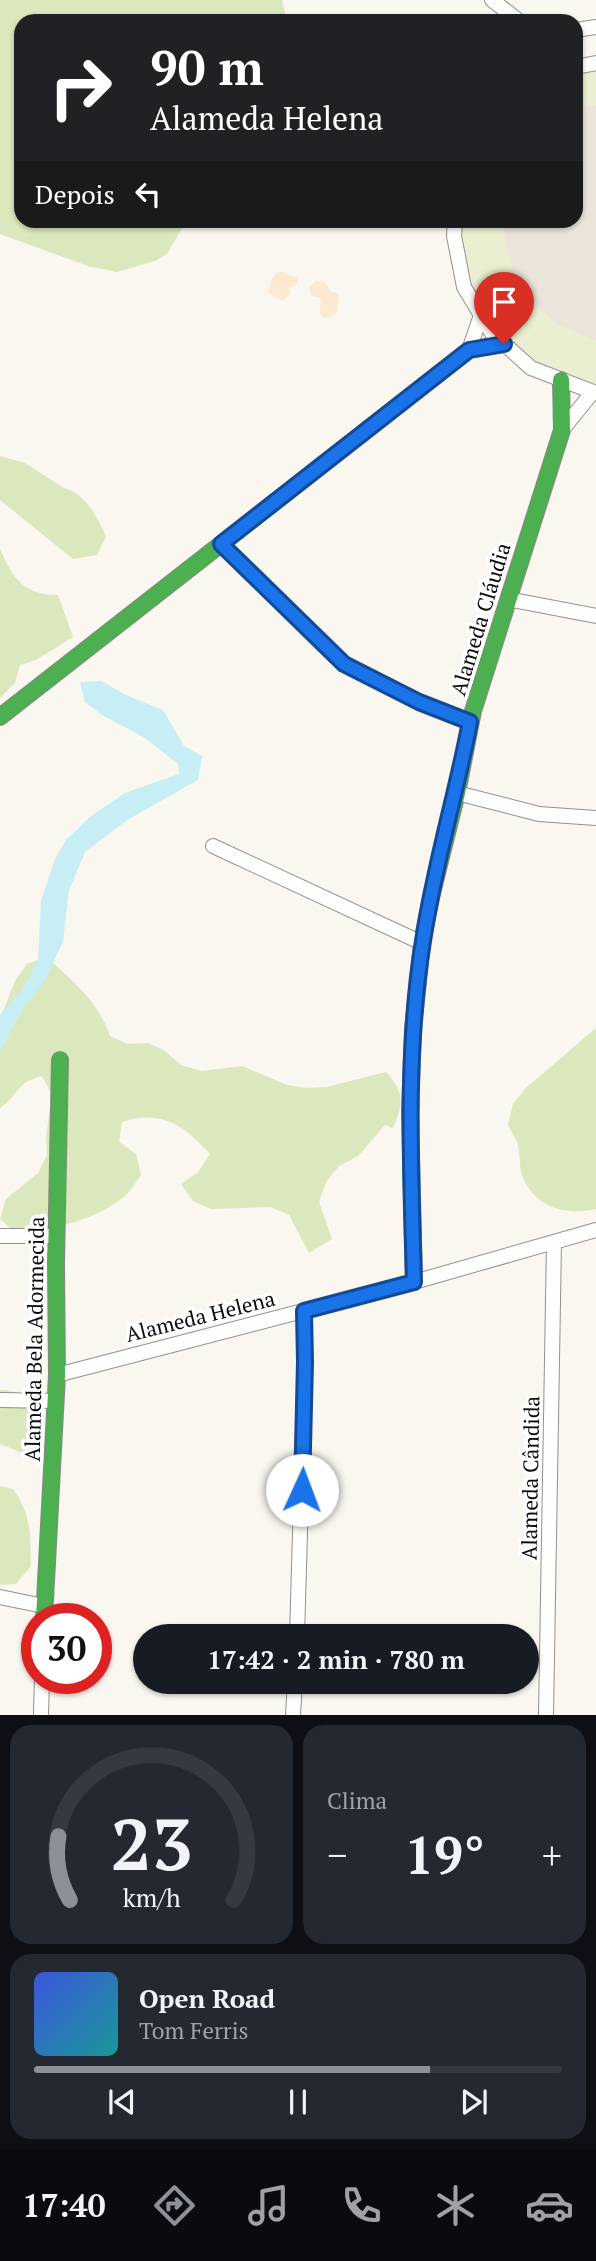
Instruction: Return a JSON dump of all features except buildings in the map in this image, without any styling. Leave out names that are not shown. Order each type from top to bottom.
[{"type":"street","points":[[492,0],[510,14]]},
{"type":"street","points":[[454,228],[464,287],[491,332],[531,368],[594,393],[562,430]]},
{"type":"street","points":[[469,350],[481,315]]},
{"type":"street","points":[[0,718],[469,350],[504,344]]},
{"type":"street","name":"Alameda Cláudia","points":[[414,1282],[410,1125],[413,1029],[422,943],[457,793],[470,722],[562,430],[561,380]]},
{"type":"street","points":[[221,544],[344,664],[419,702],[470,722]]},
{"type":"street","points":[[508,599],[596,617]]},
{"type":"street","points":[[457,793],[539,814],[596,818]]},
{"type":"street","points":[[213,846],[422,943]]},
{"type":"street","name":"Alameda Bela Adormecida","points":[[45,1603],[57,1375],[60,1060]]},
{"type":"street","name":"Alameda Helena","points":[[57,1375],[414,1282],[596,1230]]},
{"type":"street","points":[[0,1236],[57,1236]]},
{"type":"street","name":"Alameda Cândida","points":[[546,1715],[554,1242]]},
{"type":"street","points":[[297,1624],[304,1311]]},
{"type":"street","points":[[0,1400],[56,1401]]},
{"type":"street","points":[[0,1597],[21,1605]]},
{"type":"street","points":[[41,1715],[42,1694]]},
{"type":"street","points":[[293,1715],[294,1694]]},
{"type":"green space","points":[[0,0],[282,0],[285,14],[14,14],[14,228],[182,228],[167,254],[155,261],[117,272],[88,266],[0,234]]},
{"type":"green space","points":[[596,69],[596,384],[568,378],[542,366],[518,349],[497,328],[480,304],[468,277],[461,249],[461,228],[583,228],[583,72]]},
{"type":"green space","points":[[0,456],[25,463],[84,501],[106,537],[97,555],[73,559],[0,500]]},
{"type":"green space","points":[[0,549],[21,583],[36,592],[58,595],[73,637],[36,660],[20,665],[15,683],[0,698]]},
{"type":"green space","points":[[46,957],[92,1002],[110,1036],[127,1044],[148,1043],[165,1051],[181,1065],[201,1071],[242,1066],[287,1085],[306,1088],[327,1087],[386,1072],[399,1092],[397,1119],[393,1128],[385,1125],[358,1156],[339,1166],[326,1182],[319,1202],[332,1239],[309,1253],[289,1215],[271,1207],[211,1209],[193,1201],[181,1184],[198,1172],[210,1154],[181,1128],[171,1122],[149,1117],[122,1122],[119,1142],[136,1154],[141,1175],[130,1191],[117,1202],[90,1217],[44,1229],[15,1232],[0,1219],[6,1199],[38,1173],[47,1155],[46,1135],[52,1095],[42,1076],[27,1082],[0,1108],[0,1019],[15,981],[27,964]]},
{"type":"green space","points":[[596,1028],[596,1209],[565,1210],[538,1199],[531,1191],[523,1177],[518,1145],[508,1125],[513,1104],[526,1088]]},
{"type":"green space","points":[[0,1390],[18,1394],[31,1406],[35,1414],[43,1441],[28,1455],[0,1444]]},
{"type":"green space","points":[[0,1486],[13,1489],[24,1508],[29,1526],[31,1566],[16,1584],[0,1585]]},
{"type":"sand","points":[[280,271],[297,278],[297,284],[289,288],[290,294],[283,301],[268,290],[273,277]]},
{"type":"sand","points":[[316,281],[325,282],[330,291],[339,294],[337,312],[325,318],[320,311],[320,298],[311,296],[309,287]]},
{"type":"shaded area","points":[[596,105],[596,340],[558,325],[530,300],[512,269],[504,233],[504,228],[583,228],[583,108]]},
{"type":"water","points":[[101,681],[163,710],[184,746],[202,756],[198,780],[127,820],[85,852],[69,890],[63,941],[45,981],[24,1007],[0,1052],[0,1015],[23,988],[38,960],[41,901],[55,859],[66,840],[90,817],[125,793],[179,774],[178,764],[145,738],[102,715],[85,702],[80,682]]},
{"type":"traffic: fast","points":[[0,717],[469,350],[504,344]]},
{"type":"traffic: fast","points":[[410,1112],[413,1029],[422,943],[432,893],[457,793],[473,711],[562,430],[561,380]]},
{"type":"traffic: fast","points":[[45,1603],[57,1375],[60,1060]]},
{"type":"traffic: jam","points":[[410,1112],[414,1282]]},
{"type":"route","points":[[302,1490],[304,1311],[414,1282],[410,1125],[413,1029],[422,943],[457,793],[470,722],[419,702],[344,664],[221,544],[469,350],[504,344]]}]
